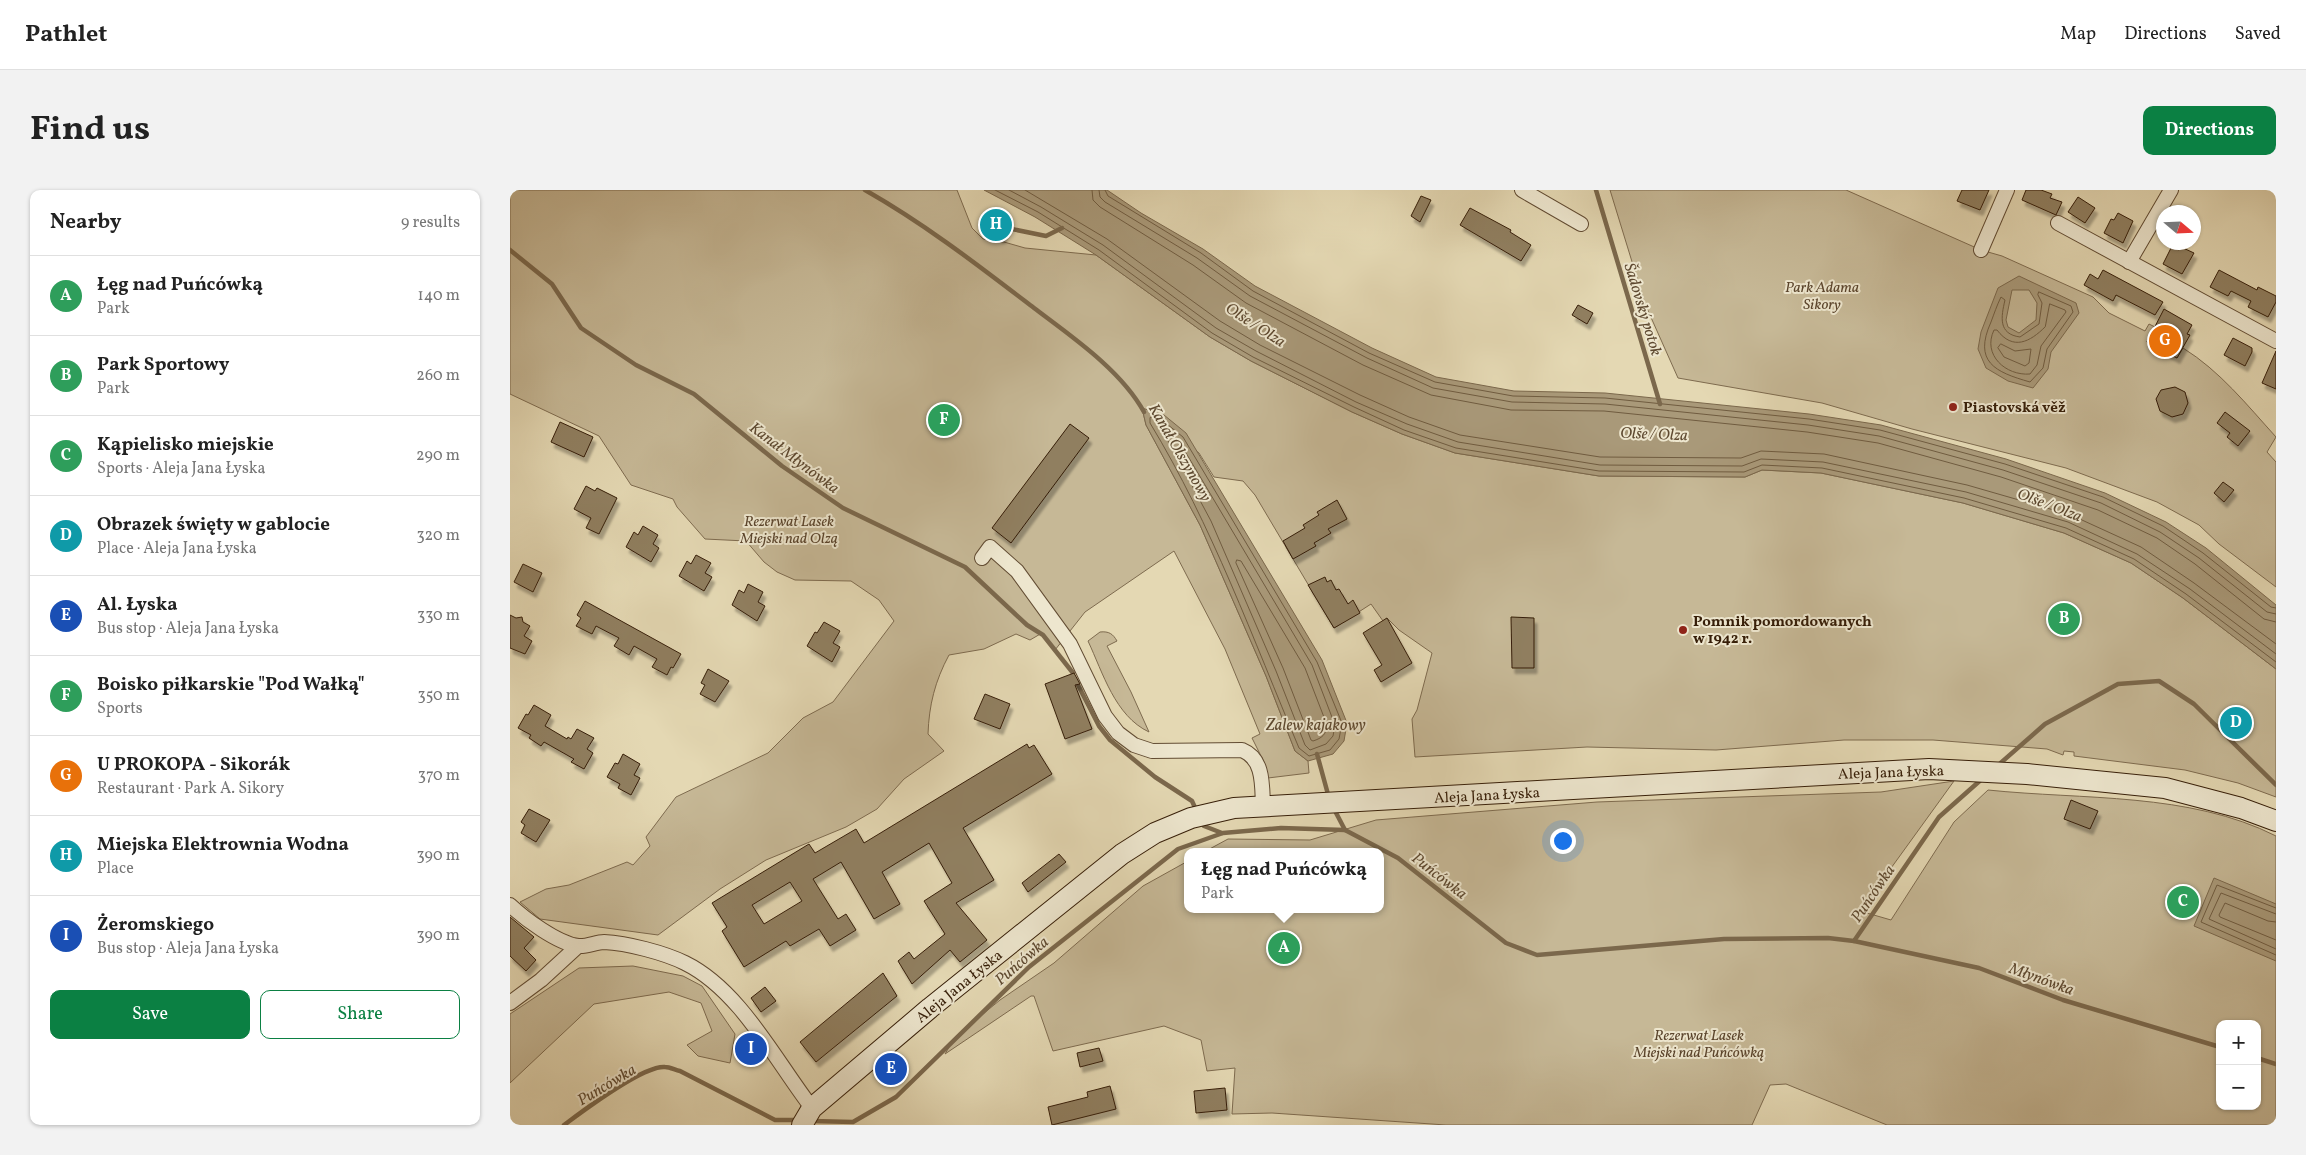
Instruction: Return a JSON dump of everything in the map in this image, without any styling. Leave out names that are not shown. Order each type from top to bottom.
[{"type":"street","points":[[1522,190],[1582,224]]},
{"type":"street","points":[[1981,250],[2006,190]]},
{"type":"street","points":[[2129,262],[2171,190]]},
{"type":"street","points":[[2058,223],[2276,341]]},
{"type":"street","points":[[982,558],[990,547],[1016,571],[1070,644],[1105,716],[1118,733],[1134,745],[1152,751],[1242,750],[1250,753],[1259,768],[1263,806]]},
{"type":"street","name":"Aleja Jana Łyska","points":[[807,1116],[930,1008],[1122,854],[1155,833],[1191,818],[1216,812],[1263,806],[1929,769],[2027,774],[2165,788],[2241,808],[2276,821]]},
{"type":"street","points":[[510,905],[553,936],[578,946],[604,942],[642,949],[686,963],[720,986],[736,1002],[807,1116]]},
{"type":"street","points":[[510,1003],[541,980],[578,946]]},
{"type":"green space","name":"Rezerwat Lasek Miejski nad Olzą","points":[[510,190],[957,190],[972,228],[983,239],[1025,248],[1096,255],[1210,337],[1251,361],[1352,412],[1402,434],[1455,453],[1599,476],[1745,477],[1762,470],[1821,473],[1963,503],[2064,533],[2131,563],[2183,598],[2276,669],[2276,797],[2238,783],[2185,770],[2074,756],[2074,752],[2064,751],[2063,755],[2047,749],[1933,740],[1844,740],[1716,750],[1587,747],[1415,757],[1412,719],[1417,710],[1432,653],[1399,630],[1387,618],[1383,621],[1371,604],[1334,628],[1255,495],[1243,481],[1214,477],[1199,453],[1142,408],[1146,425],[1200,525],[1266,676],[1295,751],[1308,761],[1309,773],[1268,778],[1264,762],[1252,738],[1260,734],[1225,649],[1174,551],[1085,612],[1055,650],[1042,633],[1030,640],[1016,634],[984,649],[949,655],[934,693],[928,734],[944,751],[904,779],[877,809],[846,827],[766,860],[720,889],[658,935],[540,919],[520,902],[546,889],[569,885],[627,862],[633,865],[650,846],[646,837],[676,797],[768,753],[803,718],[833,702],[894,621],[879,600],[851,581],[795,580],[777,572],[764,562],[746,541],[705,539],[677,507],[673,499],[631,485],[599,436],[510,394]]},
{"type":"green space","name":"Park Adama Sikory","points":[[1610,190],[1846,190],[2093,297],[2109,313],[2145,331],[2149,324],[2155,327],[2147,342],[2177,358],[2183,348],[2196,357],[2232,389],[2276,437],[2267,452],[2276,462],[2276,587],[2219,544],[2199,525],[2157,502],[2066,468],[1912,429],[1822,403],[1678,378],[1645,304]]},
{"type":"green space","points":[[1100,632],[1110,634],[1117,641],[1107,646],[1149,732],[1127,716],[1105,680],[1088,641]]},
{"type":"green space","name":"Rezerwat Lasek Miejski nad Puńcówką","points":[[1954,781],[1860,911],[1891,920],[1954,822],[1988,790],[2135,800],[2208,812],[2243,822],[2276,836],[2276,1125],[1887,1125],[1786,1084],[1770,1085],[1752,1125],[1446,1125],[1272,1113],[1232,1114],[1235,1068],[1207,1071],[1201,1040],[1164,1026],[1053,1051],[1034,996],[1031,996],[945,1054],[955,1037],[1000,1000],[1054,963],[1143,886],[1184,863],[1184,913],[1384,913],[1384,848],[1211,848],[1228,839],[1310,840],[1376,820],[1597,802],[1881,792]]},
{"type":"green space","points":[[633,966],[683,976],[702,986],[735,1034],[730,1063],[698,1056],[687,1045],[712,1031],[701,1003],[669,992],[594,1004],[510,1083],[510,1014],[579,968]]},
{"type":"water","name":"Olše / Olza","points":[[984,190],[1107,190],[1141,213],[1203,249],[1255,286],[1372,348],[1436,377],[1514,391],[1605,393],[1809,414],[1881,425],[2006,459],[2105,493],[2166,522],[2206,548],[2276,605],[2276,669],[2183,598],[2131,563],[2064,533],[1963,503],[1821,473],[1762,470],[1745,477],[1599,476],[1455,453],[1402,434],[1352,412],[1251,361],[1210,337],[1096,255],[1035,217]]},
{"type":"water","points":[[2019,276],[2076,303],[2079,313],[2051,352],[2048,369],[2033,388],[2008,381],[1986,368],[1978,349],[1981,332],[1998,288]],"holes":[[[2012,290],[2029,290],[2037,303],[2036,320],[2019,333],[2008,327],[2006,320]]]},
{"type":"water","name":"Zalew kajakowy","points":[[1142,408],[1164,415],[1186,433],[1322,660],[1347,723],[1344,741],[1333,754],[1308,761],[1295,751],[1266,676],[1200,525],[1146,425]]},
{"type":"water","points":[[2214,878],[2276,904],[2276,961],[2194,926]]},
{"type":"building","points":[[1962,190],[1989,190],[1980,210],[1957,201]]},
{"type":"building","points":[[2026,190],[2041,190],[2052,194],[2050,198],[2062,202],[2056,215],[2022,200]]},
{"type":"building","points":[[1421,196],[1431,200],[1420,222],[1411,216]]},
{"type":"building","points":[[2078,197],[2095,208],[2085,223],[2068,212]]},
{"type":"building","points":[[1470,208],[1511,230],[1510,232],[1531,245],[1521,261],[1460,225]]},
{"type":"building","points":[[990,211],[1010,219],[1002,238],[982,231]]},
{"type":"building","points":[[2118,213],[2133,221],[2123,243],[2104,233],[2111,219],[2114,220]]},
{"type":"building","points":[[2170,250],[2188,250],[2194,253],[2182,274],[2163,264]]},
{"type":"building","points":[[2103,270],[2163,302],[2155,315],[2116,295],[2113,301],[2084,285],[2090,274],[2098,279]]},
{"type":"building","points":[[2219,270],[2257,290],[2258,287],[2276,296],[2276,302],[2268,317],[2248,307],[2251,301],[2231,291],[2228,296],[2210,287]]},
{"type":"building","points":[[1578,305],[1593,313],[1587,324],[1572,315]]},
{"type":"building","points":[[2164,309],[2192,325],[2187,334],[2190,335],[2177,358],[2147,342]]},
{"type":"building","points":[[2233,338],[2252,348],[2245,366],[2224,355]]},
{"type":"building","points":[[2276,351],[2276,389],[2262,383]]},
{"type":"building","points":[[2175,387],[2185,392],[2188,403],[2183,414],[2172,417],[2160,411],[2156,399],[2161,390]]},
{"type":"building","points":[[2225,412],[2250,431],[2238,446],[2227,437],[2230,433],[2217,423]]},
{"type":"building","points":[[560,422],[593,437],[584,457],[551,442]]},
{"type":"building","points":[[1070,424],[1089,438],[1011,543],[992,528]]},
{"type":"building","points":[[2223,482],[2234,490],[2224,502],[2214,493]]},
{"type":"building","points":[[586,486],[595,491],[597,488],[617,498],[599,534],[586,528],[591,518],[574,509]]},
{"type":"building","points":[[1337,500],[1347,519],[1328,529],[1331,533],[1314,543],[1316,546],[1293,559],[1283,541],[1305,528],[1303,525],[1319,515],[1317,512]]},
{"type":"building","points":[[643,526],[658,535],[653,544],[659,548],[651,562],[626,547],[634,532],[638,535]]},
{"type":"building","points":[[696,555],[711,563],[705,573],[712,577],[704,591],[679,576],[687,561],[691,564]]},
{"type":"building","points":[[523,564],[542,573],[533,592],[514,582]]},
{"type":"building","points":[[1325,577],[1327,582],[1331,580],[1336,590],[1339,589],[1348,604],[1353,600],[1360,613],[1334,628],[1308,585]]},
{"type":"building","points":[[748,584],[763,592],[758,602],[765,606],[757,621],[732,605],[739,590],[744,593]]},
{"type":"building","points":[[585,601],[681,654],[673,668],[671,667],[667,675],[652,667],[657,659],[634,646],[629,655],[614,646],[619,638],[596,626],[592,634],[576,626],[581,618],[577,615]]},
{"type":"building","points":[[510,615],[516,618],[522,617],[523,622],[530,626],[524,636],[532,641],[525,654],[510,648]]},
{"type":"building","points":[[1511,617],[1534,618],[1534,668],[1512,668]]},
{"type":"building","points":[[1387,618],[1412,663],[1381,682],[1374,670],[1382,665],[1363,633]]},
{"type":"building","points":[[824,622],[840,631],[833,643],[840,647],[832,662],[807,646],[815,632],[817,633]]},
{"type":"building","points":[[708,669],[729,681],[715,702],[700,694],[705,685],[701,683]]},
{"type":"building","points":[[1074,673],[1080,684],[1075,685],[1092,729],[1065,739],[1045,684]]},
{"type":"building","points":[[985,694],[1010,704],[1000,729],[974,719]]},
{"type":"building","points":[[534,705],[551,715],[545,726],[567,739],[568,737],[571,739],[577,729],[594,738],[587,749],[593,753],[584,769],[571,762],[574,759],[544,742],[541,746],[529,738],[531,735],[518,728]]},
{"type":"building","points":[[1027,744],[1029,748],[1034,745],[1052,774],[963,828],[994,880],[956,903],[987,940],[960,962],[950,950],[912,984],[898,961],[909,952],[914,959],[945,934],[924,901],[952,883],[929,843],[882,872],[900,904],[874,919],[841,862],[813,879],[838,919],[846,914],[856,930],[830,946],[819,929],[790,946],[786,941],[744,967],[722,931],[727,927],[712,903],[809,844],[815,853],[856,829],[864,843]],"holes":[[[790,882],[802,901],[764,924],[752,905]]]},
{"type":"building","points":[[623,754],[640,764],[634,775],[640,778],[631,795],[618,788],[620,784],[607,777],[615,763],[618,764]]},
{"type":"building","points":[[2071,800],[2098,811],[2090,829],[2064,819]]},
{"type":"building","points":[[529,809],[550,820],[536,842],[521,833],[525,825],[521,822]]},
{"type":"building","points":[[1059,854],[1066,862],[1028,892],[1022,883]]},
{"type":"building","points":[[510,917],[534,937],[524,948],[536,960],[526,971],[510,956]]},
{"type":"building","points":[[883,973],[897,996],[816,1062],[800,1042]]},
{"type":"building","points":[[765,987],[776,1001],[761,1012],[751,998]]},
{"type":"building","points":[[1099,1048],[1103,1061],[1080,1067],[1077,1053]]},
{"type":"building","points":[[1110,1086],[1116,1109],[1052,1125],[1048,1107],[1088,1097],[1087,1092]]},
{"type":"building","points":[[1225,1088],[1227,1110],[1196,1113],[1194,1091]]},
{"type":"waterway","name":"Kanał Olszynowy","points":[[865,190],[951,246],[1079,342],[1109,368],[1134,397],[1144,412]]},
{"type":"waterway","name":"Šadovský potok","points":[[1596,190],[1660,404]]},
{"type":"waterway","points":[[1002,227],[1046,236],[1062,228]]},
{"type":"waterway","name":"Kanał Młynówka","points":[[510,250],[552,284],[581,328],[636,365],[694,394],[782,466],[843,508],[965,567],[1027,625],[1043,635],[1073,673]]},
{"type":"waterway","name":"Puńcówka","points":[[1996,767],[2045,724],[2118,684],[2159,681],[2194,704],[2276,785]]},
{"type":"waterway","name":"Kanał Młynówka","points":[[1078,685],[1099,726],[1110,740],[1155,777],[1192,801],[1197,812]]},
{"type":"waterway","name":"Kanał Olszynowy","points":[[1317,754],[1329,798]]},
{"type":"waterway","name":"Puńcówka","points":[[1384,851],[1398,858],[1506,943],[1537,955],[1724,939],[1828,938],[1854,941],[1939,817],[1983,778]]},
{"type":"waterway","name":"Kanał Olszynowy","points":[[1333,807],[1345,830]]},
{"type":"waterway","name":"Kanał Młynówka","points":[[1201,821],[1204,826],[1222,833]]},
{"type":"waterway","name":"Puńcówka","points":[[812,1121],[853,1122],[896,1097],[1029,967],[1178,849],[1223,833],[1281,828],[1345,830],[1379,848]]},
{"type":"waterway","name":"Młynówka","points":[[1854,941],[1979,968],[2063,1000],[2216,1046]]},
{"type":"waterway","name":"Młynówka","points":[[2261,1059],[2276,1064]]},
{"type":"waterway","name":"Puńcówka","points":[[564,1125],[628,1081],[655,1068],[665,1067],[680,1071],[775,1120],[799,1120]]},
{"type":"place","name":"Miejska Elektrownia Wodna","points":[[996,225]]},
{"type":"place","name":"U PROKOPA - Sikorák","points":[[2165,341]]},
{"type":"place","name":"Piastovská věž","points":[[1953,407]]},
{"type":"place","name":"Boisko piłkarskie \"Pod Wałką\"","points":[[944,420]]},
{"type":"place","name":"Park Sportowy","points":[[2064,619]]},
{"type":"place","name":"Pomnik pomordowanych w 1942 r.","points":[[1683,630]]},
{"type":"place","name":"Obrazek święty w gablocie","points":[[2236,723]]},
{"type":"place","name":"Kąpielisko miejskie","points":[[2183,902]]},
{"type":"place","name":"Łęg nad Puńcówką","points":[[1284,948]]},
{"type":"place","name":"Żeromskiego","points":[[751,1049]]},
{"type":"place","name":"Al. Łyska","points":[[891,1069]]}]
